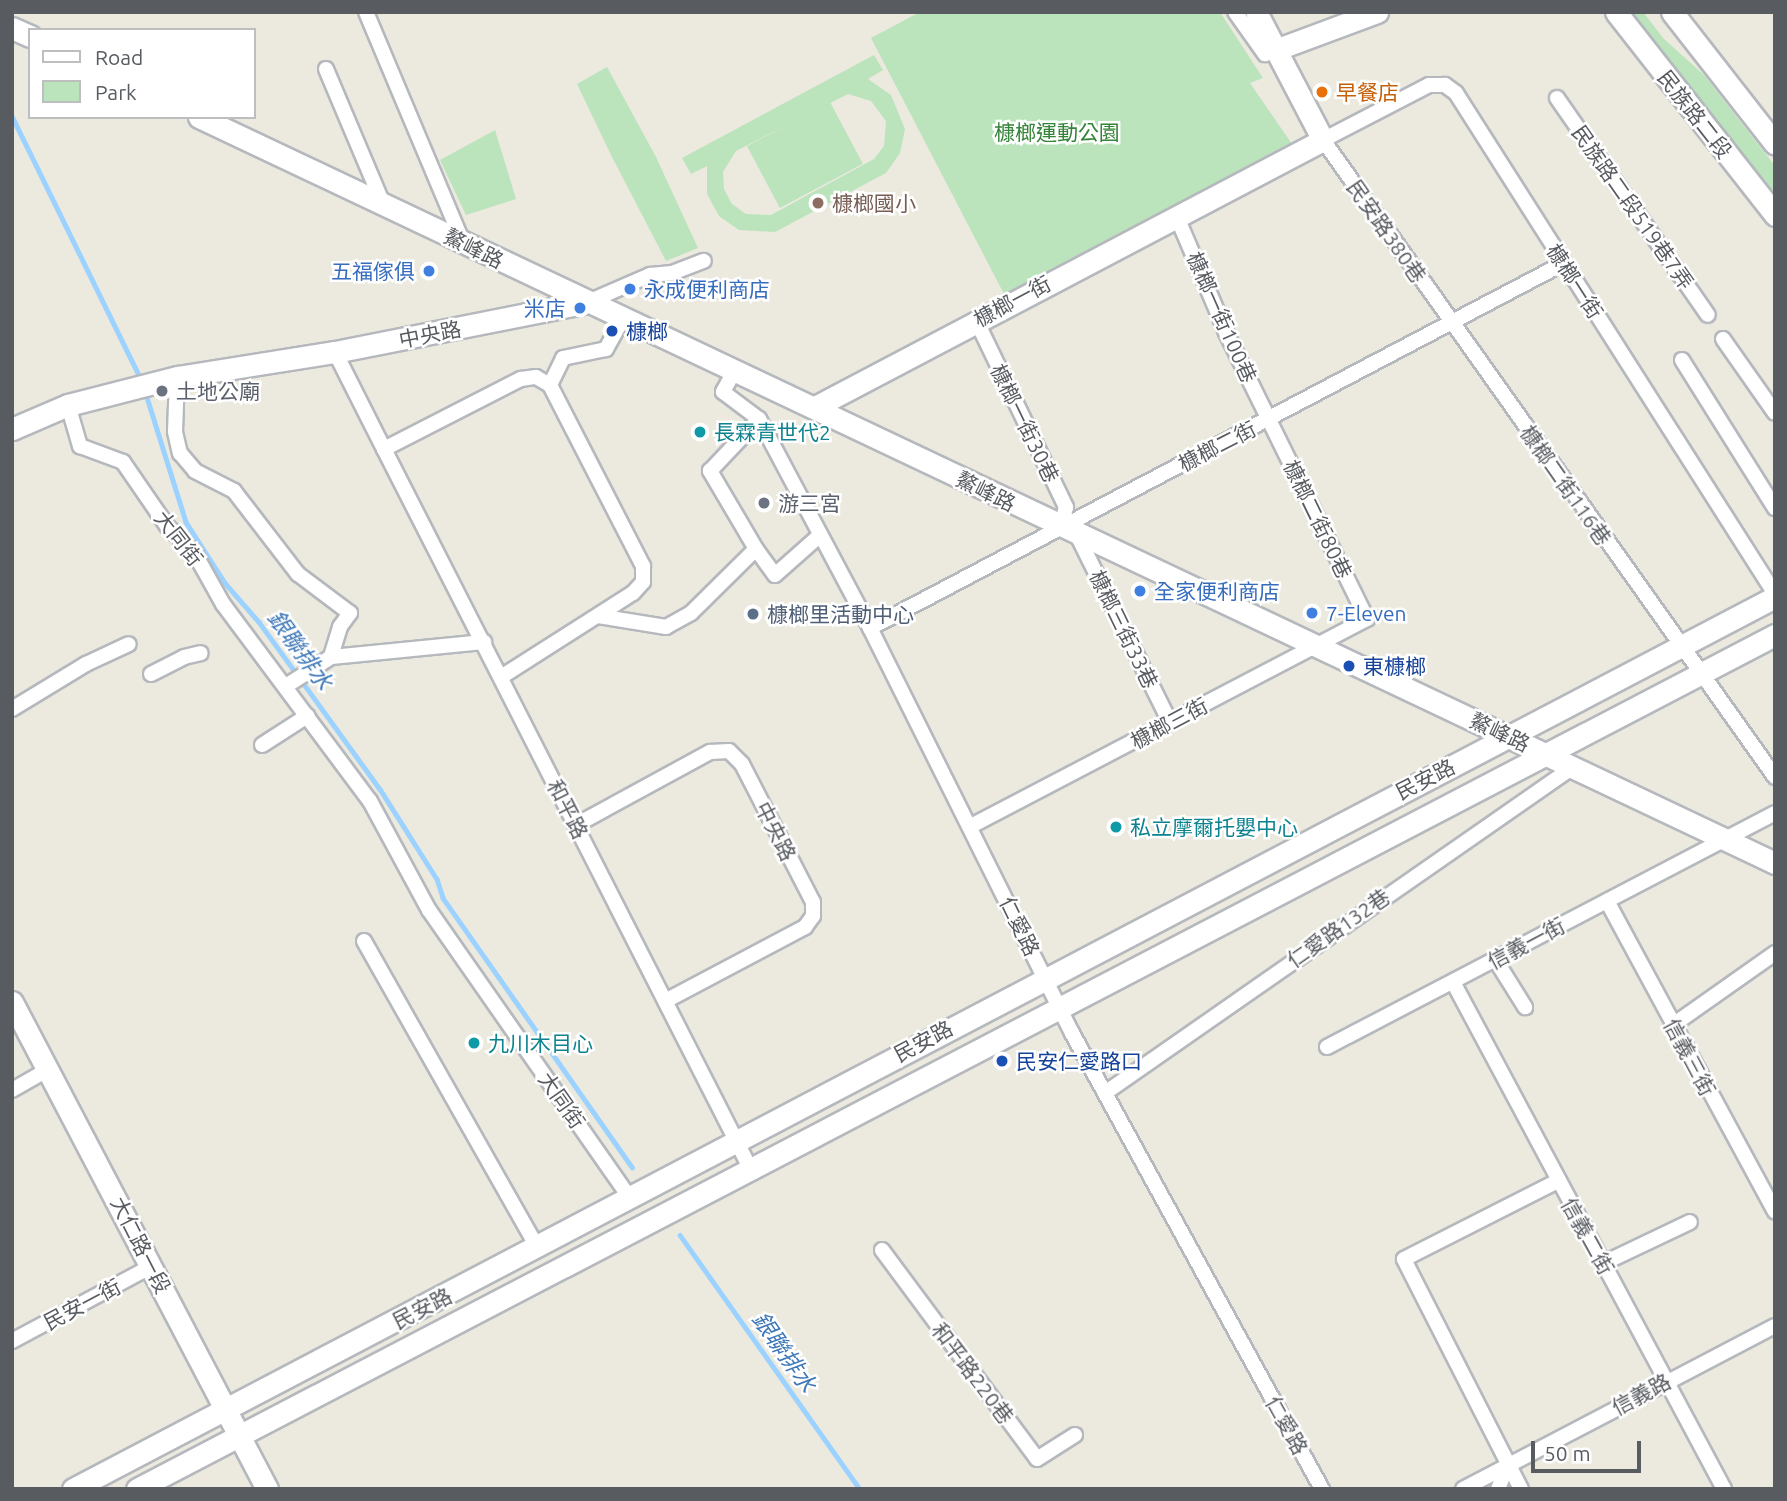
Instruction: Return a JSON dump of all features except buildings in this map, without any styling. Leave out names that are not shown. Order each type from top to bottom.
[{"type":"street","points":[[366,12],[463,243]]},
{"type":"street","points":[[1235,12],[1265,54],[1377,12]]},
{"type":"street","points":[[1256,12],[1323,140]]},
{"type":"street","name":"民族路二段","points":[[1616,12],[1775,215]]},
{"type":"street","points":[[1672,12],[1775,144]]},
{"type":"street","points":[[12,28],[28,35]]},
{"type":"street","points":[[326,69],[383,204]]},
{"type":"street","name":"槺榔一街","points":[[815,407],[1176,215],[1429,85],[1445,85],[1456,93],[1775,595]]},
{"type":"street","name":"民族路二段519巷7弄","points":[[1557,98],[1708,315]]},
{"type":"street","name":"鰲峰路","points":[[203,119],[1775,863]]},
{"type":"street","name":"民安路380巷","points":[[1323,140],[1451,323]]},
{"type":"street","name":"槺榔一街100巷","points":[[1176,215],[1269,419]]},
{"type":"street","name":"中央路","points":[[12,429],[68,405],[177,377],[335,352],[588,302],[650,275],[673,273],[704,261]]},
{"type":"street","name":"槺榔二街","points":[[870,628],[1069,531],[1269,419],[1564,263]]},
{"type":"street","points":[[550,385],[563,358],[606,349],[623,318]]},
{"type":"street","name":"槺榔一街30巷","points":[[976,320],[1066,507],[1069,531]]},
{"type":"street","name":"槺榔二街116巷","points":[[1451,323],[1775,777]]},
{"type":"street","points":[[1723,339],[1775,414]]},
{"type":"street","name":"和平路","points":[[335,352],[751,1170]]},
{"type":"street","points":[[1682,360],[1775,508]]},
{"type":"street","name":"仁愛路","points":[[735,370],[723,392],[759,419],[870,628],[1105,1093],[1322,1489]]},
{"type":"street","points":[[177,377],[175,432],[180,453],[195,471],[234,491],[298,574],[350,613],[340,627],[331,657]]},
{"type":"street","points":[[384,449],[521,379],[536,377],[550,385],[643,566],[643,582],[633,593],[501,677]]},
{"type":"street","name":"大同街","points":[[68,405],[80,446],[123,462],[167,526],[194,552],[223,604],[370,801],[423,898],[629,1197]]},
{"type":"street","points":[[759,419],[710,471],[756,549],[775,575],[820,535]]},
{"type":"street","name":"槺榔二街80巷","points":[[1269,419],[1367,619]]},
{"type":"street","name":"槺榔三街33巷","points":[[1069,531],[1170,722]]},
{"type":"street","points":[[598,617],[666,627],[691,613],[756,549]]},
{"type":"street","name":"民安路","points":[[73,1489],[538,1248],[736,1140],[1682,647],[1775,595]]},
{"type":"street","name":"槺榔三街","points":[[971,826],[1367,619]]},
{"type":"street","name":"民安路","points":[[137,1489],[236,1433],[751,1170],[1775,635]]},
{"type":"street","points":[[286,686],[314,665],[331,657],[484,642]]},
{"type":"street","points":[[12,709],[86,664],[129,644]]},
{"type":"street","points":[[151,674],[184,657],[201,653]]},
{"type":"street","points":[[262,745],[307,716]]},
{"type":"street","name":"中央路","points":[[576,825],[710,752],[729,751],[743,764],[813,902],[813,916],[804,927],[665,1001]]},
{"type":"street","name":"仁愛路132巷","points":[[1105,1093],[1573,767]]},
{"type":"street","name":"信義一街","points":[[1327,1047],[1775,813]]},
{"type":"street","name":"信義三街","points":[[1607,901],[1775,1212]]},
{"type":"street","points":[[364,941],[551,1272]]},
{"type":"street","points":[[1672,1025],[1775,953]]},
{"type":"street","points":[[1495,960],[1525,1007]]},
{"type":"street","name":"信義二街","points":[[1453,982],[1604,1263],[1664,1382],[1724,1489]]},
{"type":"street","name":"大仁路一段","points":[[12,1002],[267,1489]]},
{"type":"street","points":[[12,1090],[47,1070]]},
{"type":"street","points":[[1521,1489],[1404,1259],[1558,1181]]},
{"type":"street","points":[[1604,1263],[1690,1222]]},
{"type":"street","name":"和平路220巷","points":[[882,1250],[1037,1460],[1074,1435]]},
{"type":"street","name":"民安一街","points":[[12,1341],[152,1266]]},
{"type":"street","name":"信義路","points":[[1462,1489],[1775,1326]]},
{"type":"street","points":[[1498,1489],[1508,1464]]},
{"type":"green space","name":"槺榔運動公園","points":[[920,12],[1220,12],[1263,78],[1250,83],[1292,144],[1004,294],[871,38]]},
{"type":"green space","points":[[1629,12],[1643,12],[1664,39],[1704,75],[1775,166],[1775,199]]},
{"type":"green space","points":[[874,55],[883,70],[868,79],[891,95],[905,129],[900,153],[886,173],[775,232],[739,230],[719,216],[707,194],[707,166],[691,174],[682,158]],"holes":[[[848,94],[871,101],[886,121],[884,146],[874,159],[771,215],[746,214],[732,204],[724,189],[723,172],[736,151]]]},
{"type":"green space","points":[[607,67],[656,157],[698,248],[666,261],[577,84]]},
{"type":"green space","points":[[830,102],[863,164],[780,208],[747,146]]},
{"type":"green space","points":[[495,130],[516,199],[466,215],[440,160]]},
{"type":"waterway","name":"銀聯排水","points":[[12,116],[141,379]]},
{"type":"waterway","name":"銀聯排水","points":[[145,391],[186,522],[225,583],[259,622],[380,789],[437,879],[443,898],[632,1167]]},
{"type":"waterway","name":"銀聯排水","points":[[680,1235],[860,1489]]},
{"type":"place","name":"早餐店","points":[[1322,92]]},
{"type":"place","name":"槺榔國小","points":[[818,203]]},
{"type":"place","name":"五福傢俱","points":[[429,271]]},
{"type":"place","name":"永成便利商店","points":[[630,289]]},
{"type":"place","name":"米店","points":[[580,308]]},
{"type":"place","name":"槺榔","points":[[612,331]]},
{"type":"place","name":"土地公廟","points":[[162,391]]},
{"type":"place","name":"長霖青世代2","points":[[700,432]]},
{"type":"place","name":"游三宮","points":[[764,503]]},
{"type":"place","name":"全家便利商店","points":[[1140,591]]},
{"type":"place","name":"7-Eleven","points":[[1312,613]]},
{"type":"place","name":"槺榔里活動中心","points":[[753,614]]},
{"type":"place","name":"東槺榔","points":[[1349,666]]},
{"type":"place","name":"私立摩爾托嬰中心","points":[[1116,827]]},
{"type":"place","name":"九川木目心","points":[[474,1043]]},
{"type":"place","name":"民安仁愛路口","points":[[1002,1061]]}]
